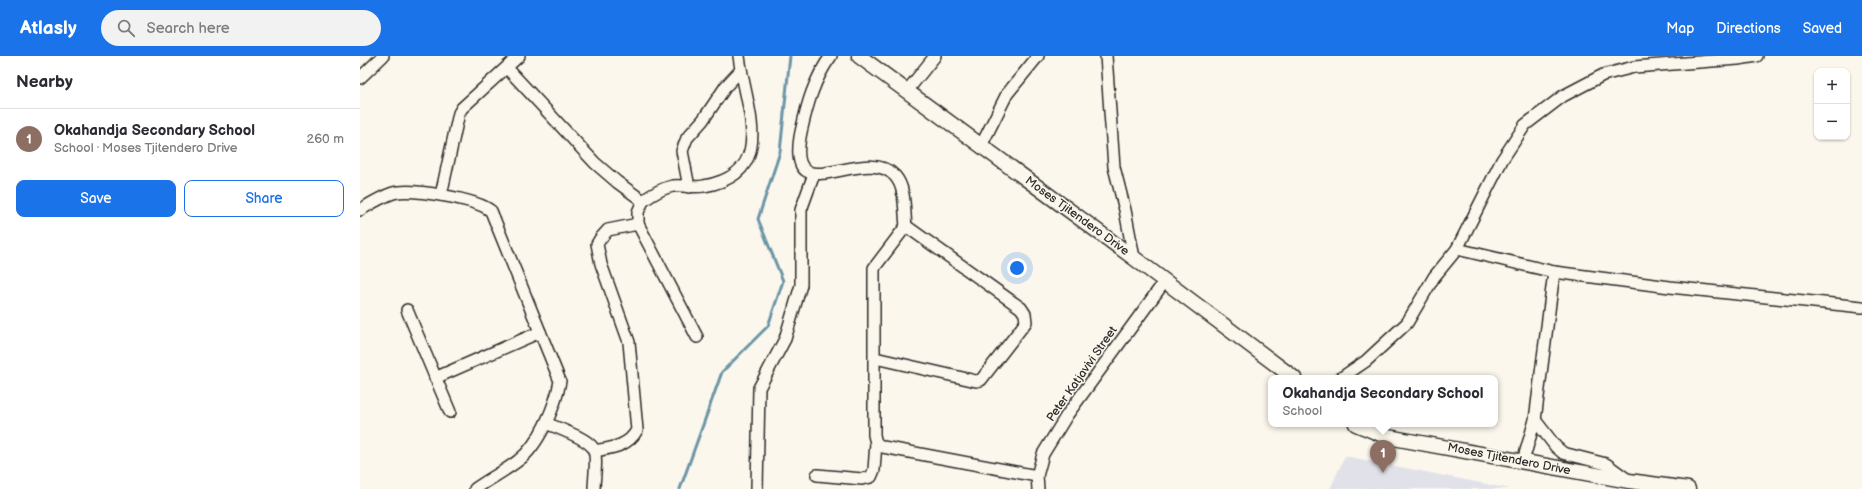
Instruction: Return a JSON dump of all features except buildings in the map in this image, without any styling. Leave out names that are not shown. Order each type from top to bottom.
[{"type":"street","points":[[360,78],[383,56]]},
{"type":"street","points":[[441,195],[459,113],[462,108],[519,56]]},
{"type":"street","points":[[697,337],[638,224],[638,212],[643,201],[652,194],[672,186],[702,187],[723,182],[738,172],[750,155],[753,139],[740,56]]},
{"type":"street","points":[[817,475],[862,479],[871,477],[874,470],[876,443],[874,435],[874,268],[906,226],[901,185],[894,175],[872,165],[858,166],[831,173],[814,174],[805,170],[800,161],[798,150],[808,100],[824,65],[831,56]]},
{"type":"street","name":"Moses Tjitendero Drive","points":[[859,56],[1134,258],[1290,375]]},
{"type":"street","points":[[907,91],[935,56]]},
{"type":"street","points":[[981,146],[1007,94],[1038,56]]},
{"type":"street","points":[[1106,56],[1114,167],[1125,210],[1134,258]]},
{"type":"street","points":[[1345,375],[1366,361],[1407,323],[1434,277],[1457,249],[1502,160],[1524,125],[1564,96],[1603,75],[1634,67],[1738,59],[1757,56]]},
{"type":"street","points":[[507,68],[594,163],[643,201]]},
{"type":"street","points":[[690,187],[682,151],[687,138],[703,120],[726,86],[741,70]]},
{"type":"street","points":[[757,489],[759,388],[785,339],[801,284],[801,210],[814,174]]},
{"type":"street","points":[[360,210],[394,193],[441,195],[482,205],[490,211],[540,332],[560,381],[546,423],[528,451],[520,460],[475,489]]},
{"type":"street","points":[[594,451],[614,448],[632,439],[636,430],[629,342],[601,264],[597,244],[600,238],[608,230],[638,224]]},
{"type":"street","points":[[875,358],[976,381],[981,380],[1026,322],[1025,314],[1021,308],[906,226]]},
{"type":"street","points":[[1457,249],[1554,272],[1670,287],[1862,307]]},
{"type":"street","points":[[1523,461],[1535,420],[1554,272]]},
{"type":"street","name":"Peter Katjavivi Street","points":[[1038,489],[1037,476],[1043,454],[1067,415],[1165,281]]},
{"type":"street","points":[[407,310],[450,412]]},
{"type":"street","points":[[435,378],[540,332]]},
{"type":"street","points":[[1535,420],[1556,448],[1563,453],[1606,464],[1629,481]]},
{"type":"street","points":[[546,423],[584,441],[593,448],[595,456],[594,489]]},
{"type":"street","name":"Moses Tjitendero Drive","points":[[1363,427],[1388,437],[1629,481],[1688,489]]},
{"type":"street","points":[[876,443],[883,447],[1037,476]]},
{"type":"shaded area","points":[[1345,456],[1511,489],[1330,489]]},
{"type":"waterway","points":[[680,489],[722,372],[768,326],[783,281],[758,219],[780,152],[790,56]]},
{"type":"place","name":"Okahandja Secondary School","points":[[1383,473]]}]
